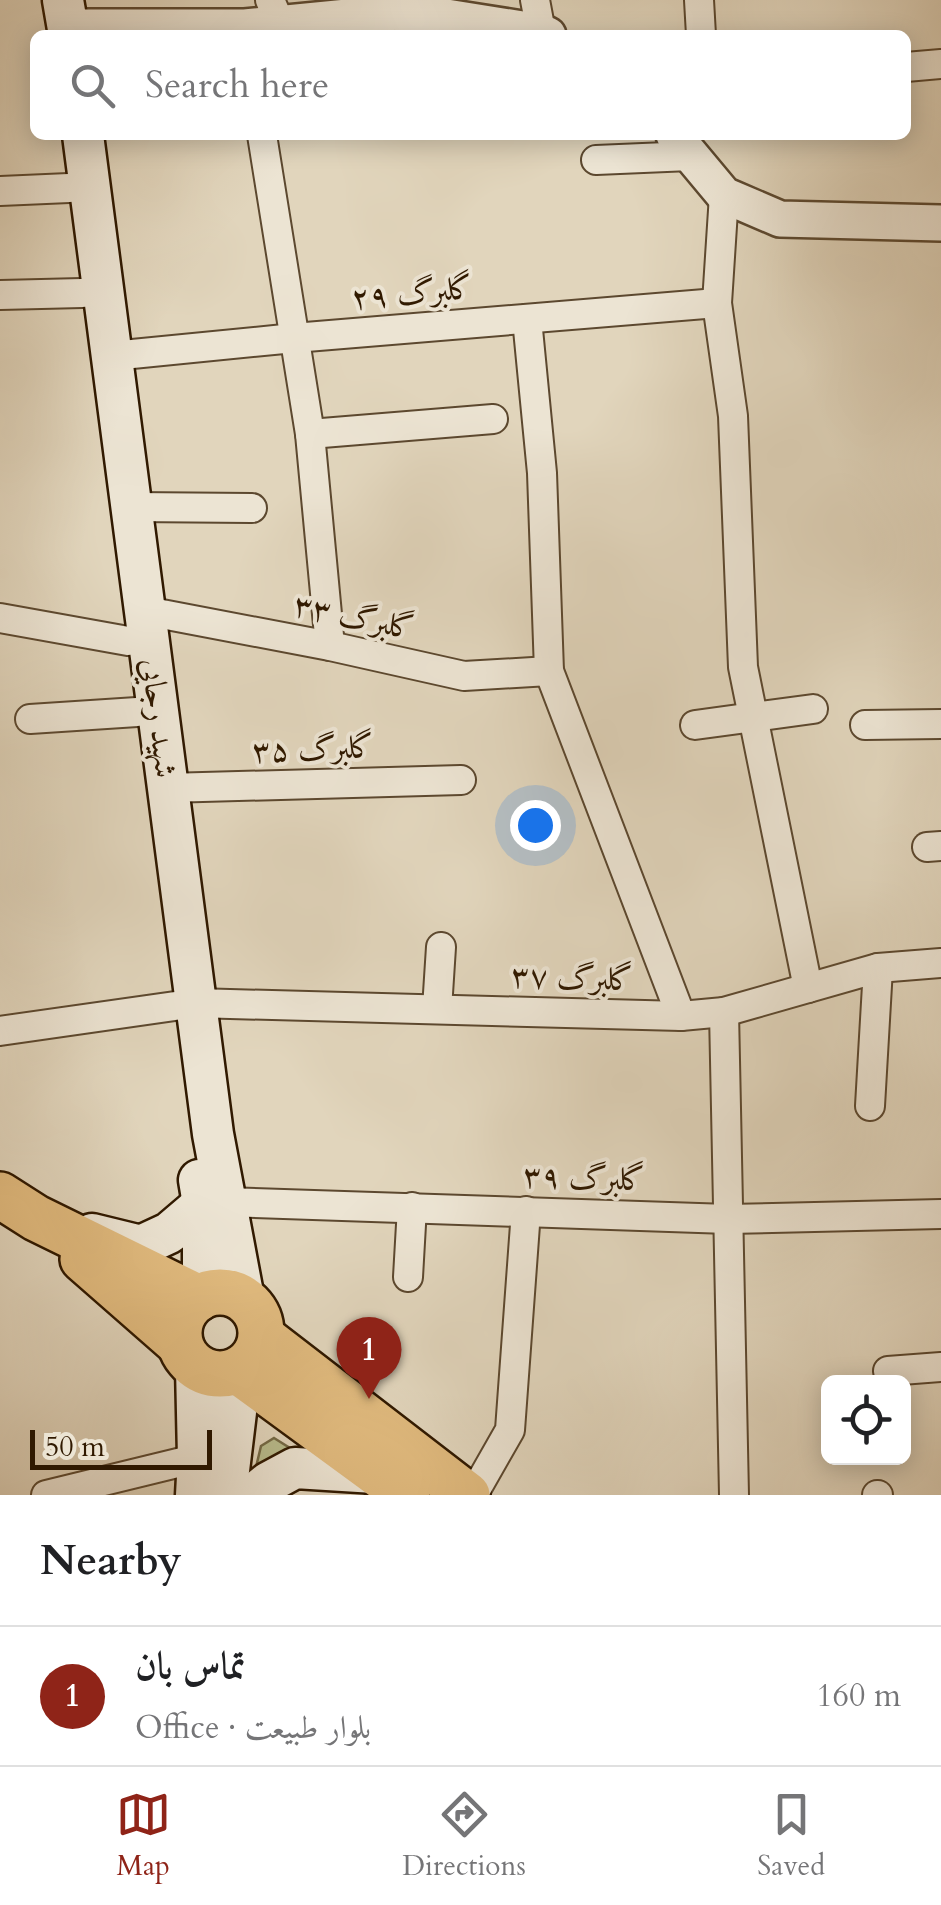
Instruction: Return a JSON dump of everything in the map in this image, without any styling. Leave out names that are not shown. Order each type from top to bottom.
[{"type":"main road","points":[[38,0],[61,24]]},
{"type":"main road","name":"شهید رجایی","points":[[61,140],[137,626],[168,788],[185,1004]]},
{"type":"main road","name":"شهید رجایی","points":[[83,140],[132,507],[137,712],[185,1004],[213,1134],[219,1336]]},
{"type":"main road","points":[[18,1206],[103,1238],[142,1246],[214,1202]]},
{"type":"main road","points":[[18,1206],[470,1495]]},
{"type":"main road","points":[[197,1476],[219,1336]]},
{"type":"main road","points":[[219,1336],[391,1484]]},
{"type":"main road","points":[[219,1336],[236,1412],[226,1495]]},
{"type":"main road","points":[[253,1495],[295,1468],[391,1484]]},
{"type":"street","points":[[700,0],[701,30]]},
{"type":"street","points":[[61,24],[408,15],[542,22]]},
{"type":"street","points":[[911,66],[941,64]]},
{"type":"street","points":[[263,140],[310,434],[330,646]]},
{"type":"street","points":[[596,160],[682,145],[724,195],[780,218],[941,223]]},
{"type":"street","points":[[0,191],[68,188]]},
{"type":"street","points":[[724,195],[717,303],[734,416],[743,667],[808,988]]},
{"type":"street","points":[[0,295],[82,292]]},
{"type":"street","name":"گلبرگ ۲۹","points":[[112,356],[717,303]]},
{"type":"street","points":[[527,319],[542,474],[549,671],[682,1016]]},
{"type":"street","points":[[310,434],[493,419]]},
{"type":"street","points":[[132,507],[252,508]]},
{"type":"street","name":"گلبرگ ۳۳","points":[[0,618],[137,626],[330,646],[464,676],[549,671]]},
{"type":"street","points":[[696,725],[812,709]]},
{"type":"street","points":[[30,719],[137,712]]},
{"type":"street","points":[[865,725],[941,724]]},
{"type":"street","name":"گلبرگ ۳۵","points":[[168,788],[461,780]]},
{"type":"street","points":[[437,1009],[440,948]]},
{"type":"street","name":"گلبرگ ۳۷","points":[[0,1031],[185,1004],[682,1016],[724,1012],[878,968],[941,963]]},
{"type":"street","points":[[870,1106],[878,968]]},
{"type":"street","points":[[724,1012],[734,1495]]},
{"type":"street","name":"گلبرگ ۳۹","points":[[214,1202],[728,1218],[941,1214]]},
{"type":"street","points":[[408,1277],[412,1207]]},
{"type":"street","points":[[470,1495],[510,1430],[526,1211]]},
{"type":"street","points":[[888,1371],[941,1368]]},
{"type":"street","points":[[46,1495],[197,1476]]},
{"type":"green space","points":[[274,1438],[301,1455],[253,1480],[261,1446]]},
{"type":"place","name":"تماس بان","points":[[369,1399]]}]
